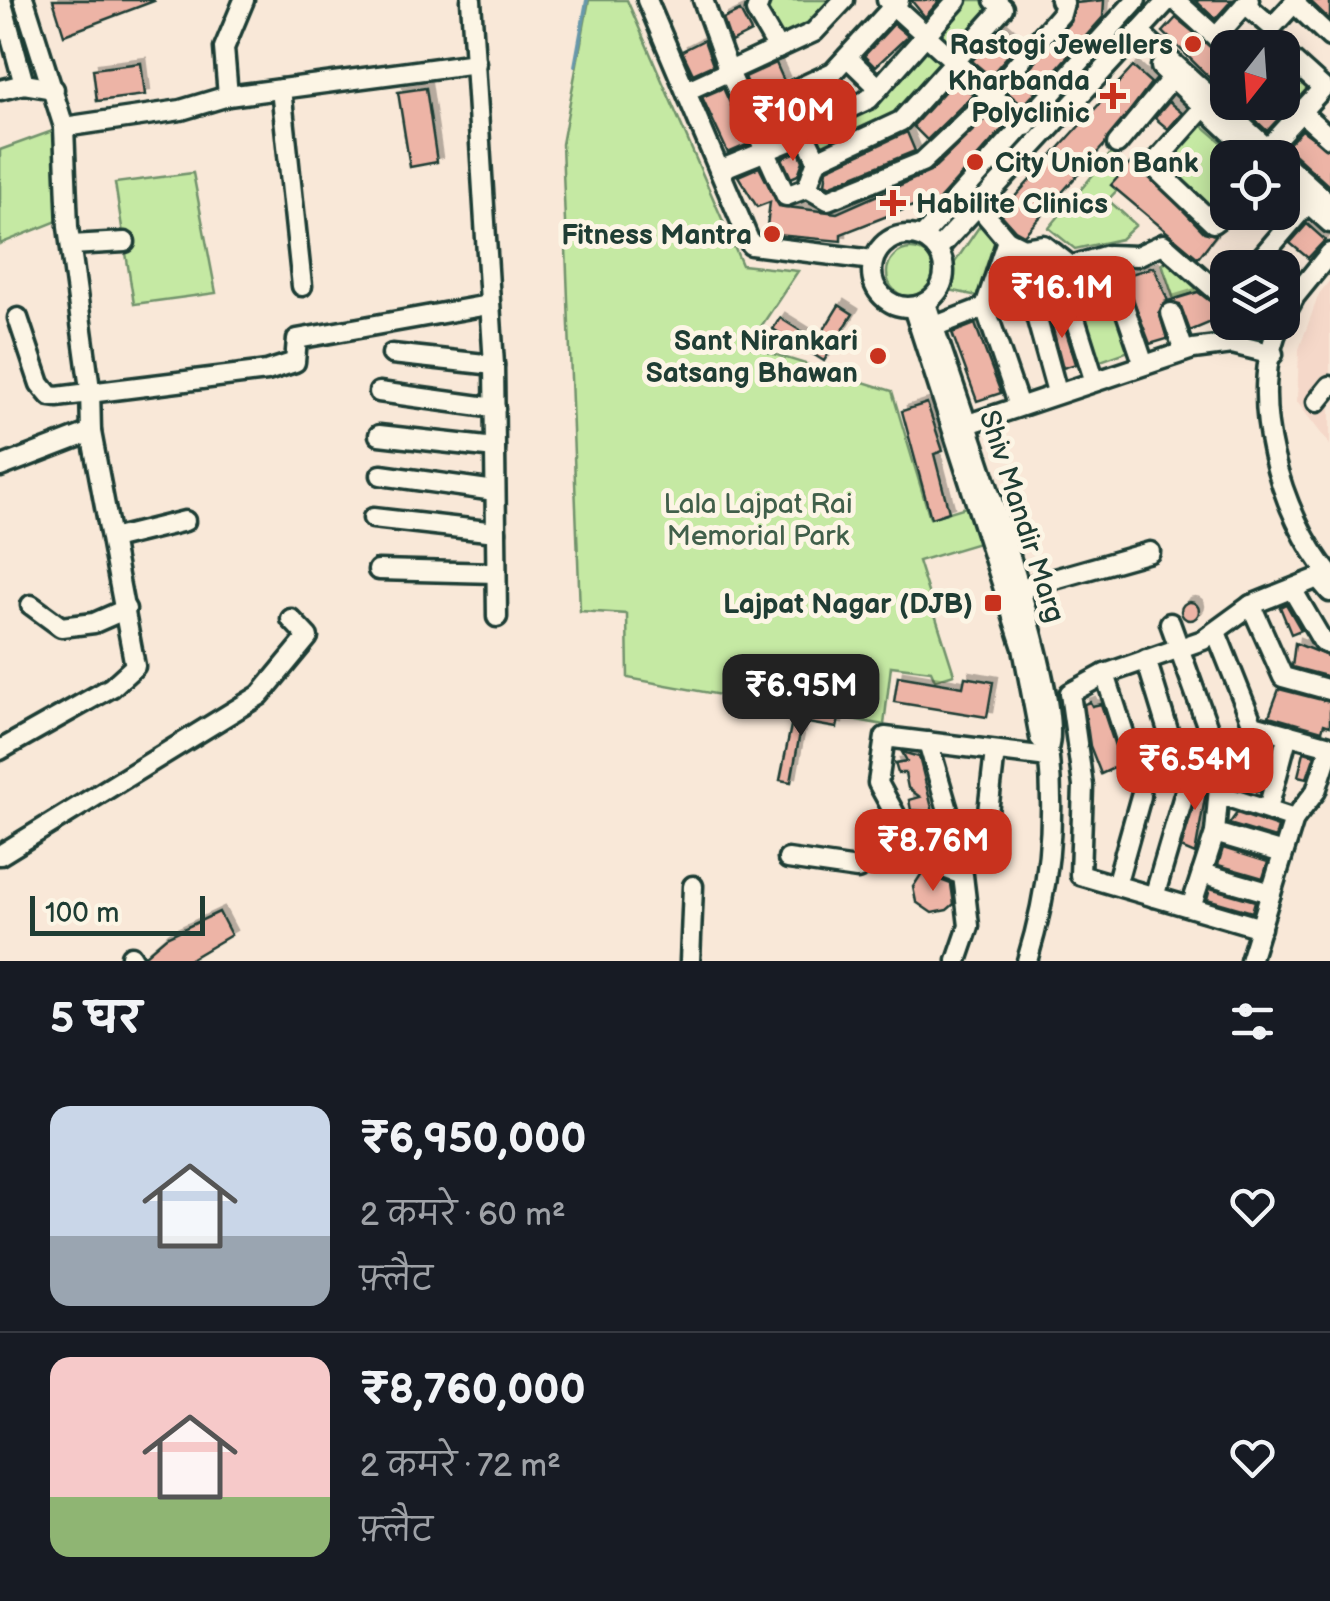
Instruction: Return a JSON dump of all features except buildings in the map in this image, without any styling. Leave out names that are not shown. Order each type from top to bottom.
[{"type":"street","points":[[1,0],[24,84]]},
{"type":"street","points":[[0,750],[128,677],[136,654],[91,432],[90,390],[70,245],[64,127],[24,0]]},
{"type":"street","points":[[228,96],[224,48],[244,0]]},
{"type":"street","points":[[472,0],[494,365],[497,617]]},
{"type":"street","points":[[648,0],[751,245],[873,260]]},
{"type":"street","points":[[703,0],[729,72],[786,196],[808,188]]},
{"type":"street","points":[[760,0],[756,11],[778,49]]},
{"type":"street","points":[[686,91],[707,77],[729,72],[814,32],[844,0]]},
{"type":"street","points":[[808,188],[817,160],[805,135],[806,128],[869,99],[958,0]]},
{"type":"street","points":[[817,160],[901,121],[1003,8],[994,0]]},
{"type":"street","points":[[808,188],[828,200],[922,162],[991,94],[1061,14],[1064,3],[1060,0]]},
{"type":"street","points":[[922,238],[1135,0]]},
{"type":"street","points":[[937,250],[1172,0],[1210,32]]},
{"type":"street","points":[[747,112],[832,72],[893,2],[1026,126]]},
{"type":"street","points":[[1230,30],[1247,2],[1272,27],[1295,2],[1330,37]]},
{"type":"street","points":[[1135,36],[1172,78],[1210,97]]},
{"type":"street","points":[[1135,36],[1210,96]]},
{"type":"street","points":[[847,57],[879,88]]},
{"type":"street","points":[[64,127],[180,110],[228,96],[476,63]]},
{"type":"street","points":[[1283,140],[1323,88],[1300,67]]},
{"type":"street","points":[[1117,144],[1172,78]]},
{"type":"street","points":[[0,90],[24,84],[54,89]]},
{"type":"street","points":[[281,89],[302,286]]},
{"type":"street","points":[[1210,105],[1154,165],[1210,220]]},
{"type":"street","points":[[1301,112],[1330,138]]},
{"type":"street","points":[[1235,120],[1256,140]]},
{"type":"street","points":[[719,170],[805,135]]},
{"type":"street","points":[[1300,179],[1330,204]]},
{"type":"street","points":[[1300,196],[1330,222]]},
{"type":"street","points":[[1268,250],[1308,203]]},
{"type":"street","points":[[979,206],[1007,240],[1023,248],[1044,245],[1071,266],[1108,255],[1138,256],[1163,244],[1210,284]]},
{"type":"street","points":[[893,238],[922,238],[937,250],[943,280],[919,305],[894,305],[880,294],[872,278],[873,260],[893,238]]},
{"type":"street","points":[[1007,240],[984,307],[1019,406]]},
{"type":"street","points":[[70,245],[125,242]]},
{"type":"street","points":[[1054,253],[1048,300],[1036,316],[1058,392]]},
{"type":"street","points":[[1300,290],[1330,253]]},
{"type":"street","points":[[1094,379],[1070,303],[1116,286],[1143,362]]},
{"type":"street","points":[[18,318],[45,391],[57,397],[267,371],[295,362],[297,339],[488,305]]},
{"type":"street","name":"Shiv Mandir Marg","points":[[919,305],[933,327],[1019,589],[1046,688],[1052,736],[1048,752],[1052,786],[1049,870],[1026,961]]},
{"type":"street","name":"Shiv Mandir Marg","points":[[919,305],[1022,648],[1040,738],[1048,752]]},
{"type":"street","points":[[933,327],[984,307]]},
{"type":"street","points":[[1171,313],[1184,351]]},
{"type":"street","points":[[1276,340],[1268,419],[1276,467],[1308,550],[1330,574]]},
{"type":"street","points":[[964,425],[1184,351],[1232,344],[1273,354]]},
{"type":"street","points":[[392,354],[494,365]]},
{"type":"street","points":[[1317,402],[1330,386]]},
{"type":"street","points":[[380,392],[494,408]]},
{"type":"street","points":[[0,465],[91,432]]},
{"type":"street","points":[[379,435],[495,448]]},
{"type":"street","points":[[381,474],[495,491]]},
{"type":"street","points":[[373,518],[496,532]]},
{"type":"street","points":[[112,539],[184,521]]},
{"type":"street","points":[[1019,589],[1150,552]]},
{"type":"street","points":[[378,570],[496,573]]},
{"type":"street","points":[[1261,928],[1080,874],[1083,786],[1070,693],[1105,674],[1216,632],[1252,606],[1318,578],[1330,592]]},
{"type":"street","points":[[1292,589],[1323,642],[1330,644]]},
{"type":"street","points":[[31,605],[61,627],[94,623],[126,609]]},
{"type":"street","points":[[1252,606],[1283,677],[1330,690]]},
{"type":"street","points":[[0,855],[275,683],[287,658],[308,637],[290,618]]},
{"type":"street","points":[[1170,622],[1182,646],[1222,764],[1215,832],[1192,907]]},
{"type":"street","points":[[1216,632],[1253,725],[1330,747],[1316,791],[1294,819],[1250,961]]},
{"type":"street","points":[[1146,659],[1180,770]]},
{"type":"street","points":[[1105,674],[1138,776]]},
{"type":"street","points":[[1268,809],[1288,734]]},
{"type":"street","points":[[996,751],[987,821],[902,827],[878,783],[885,737],[996,751],[1048,752]]},
{"type":"street","points":[[928,742],[952,824]]},
{"type":"street","points":[[1052,786],[1083,786]]},
{"type":"street","points":[[1154,896],[1184,795]]},
{"type":"street","points":[[1220,795],[1294,819]]},
{"type":"street","points":[[1116,885],[1141,796]]},
{"type":"street","points":[[1215,832],[1284,853]]},
{"type":"street","points":[[788,859],[857,870],[898,851],[963,874],[969,926],[957,961]]},
{"type":"street","points":[[1202,873],[1271,894]]},
{"type":"street","points":[[690,961],[693,886]]},
{"type":"shaded area","points":[[1330,280],[1330,445],[1297,402],[1299,349],[1319,294]]},
{"type":"green space","name":"Lala Lajpat Rai Memorial Park","points":[[589,0],[627,0],[742,265],[798,271],[748,346],[892,391],[930,518],[969,506],[979,543],[918,561],[954,674],[935,680],[931,671],[891,666],[884,725],[628,678],[627,614],[580,611],[562,144]]},
{"type":"green space","points":[[767,0],[835,0],[812,26],[779,40],[763,10]]},
{"type":"green space","points":[[966,0],[984,0],[994,9],[955,52],[933,34]]},
{"type":"green space","points":[[927,45],[946,62],[896,118],[821,152],[812,132]]},
{"type":"green space","points":[[1300,74],[1316,89],[1300,107]]},
{"type":"green space","points":[[1197,121],[1219,140],[1210,140],[1210,212],[1159,165]]},
{"type":"green space","points":[[55,130],[60,220],[0,244],[0,150]]},
{"type":"green space","points":[[1111,153],[1132,174],[1108,200],[1136,225],[1121,239],[1075,249],[1049,228]]},
{"type":"green space","points":[[193,173],[216,293],[134,304],[115,183]]},
{"type":"green space","points":[[983,221],[1000,234],[982,297],[945,289],[951,268]]},
{"type":"green space","points":[[911,249],[928,256],[935,273],[928,290],[911,297],[894,290],[887,273],[894,256]]},
{"type":"green space","points":[[1170,261],[1206,289],[1174,300],[1162,263]]},
{"type":"green space","points":[[1116,294],[1135,349],[1095,363],[1076,307]]},
{"type":"waterway","points":[[575,66],[587,0]]},
{"type":"place","name":"Rastogi Jewellers","points":[[1193,44]]},
{"type":"place","name":"Kharbanda Polyclinic","points":[[1113,96]]},
{"type":"place","name":"City Union Bank","points":[[975,162]]},
{"type":"place","name":"Habilite Clinics","points":[[893,203]]},
{"type":"place","name":"Fitness Mantra","points":[[772,234]]},
{"type":"place","name":"Sant Nirankari Satsang Bhawan","points":[[878,356]]},
{"type":"place","name":"Lajpat Nagar (DJB)","points":[[993,603]]}]
